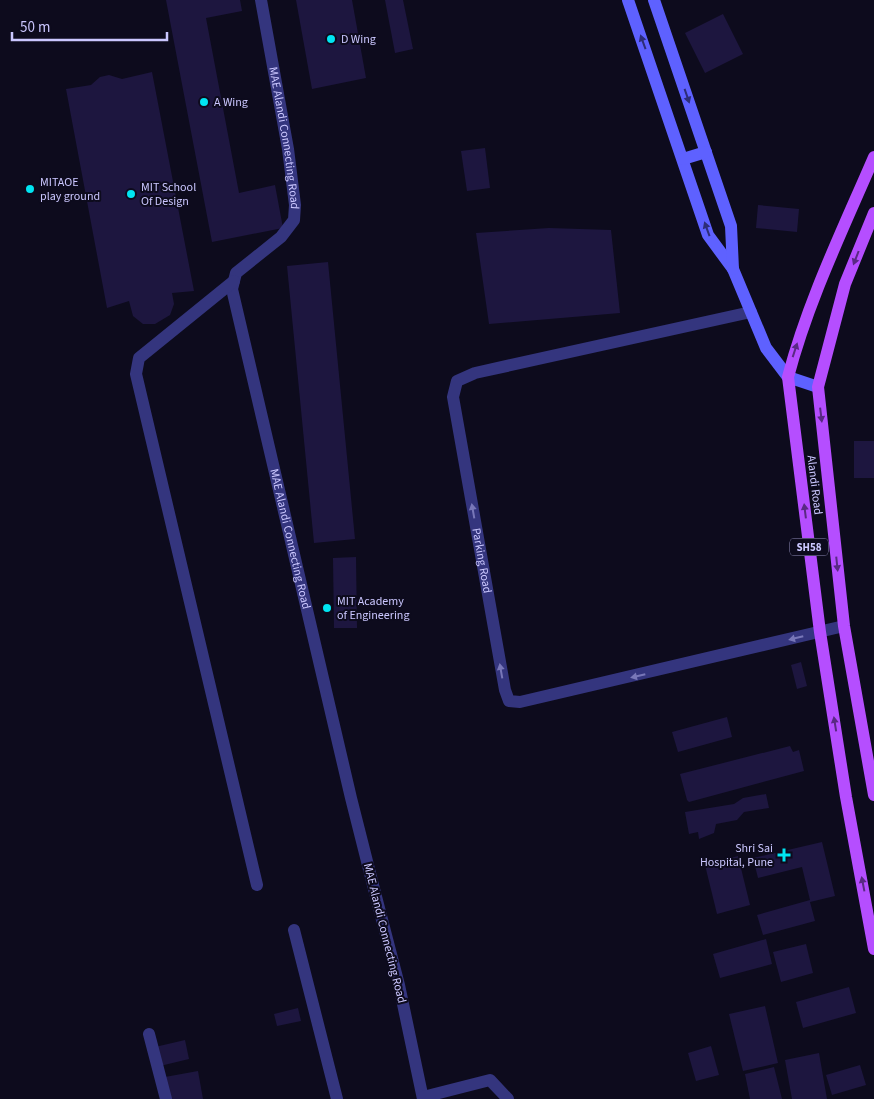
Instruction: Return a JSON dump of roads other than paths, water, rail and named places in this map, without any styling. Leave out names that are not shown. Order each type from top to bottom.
[{"type":"main road","points":[[628,0],[651,62],[708,235],[733,269],[766,348],[788,377],[818,387]]},
{"type":"main road","points":[[654,0],[731,226],[733,269]]},
{"type":"main road","points":[[651,62],[673,55]]},
{"type":"main road","points":[[683,159],[706,152]]},
{"type":"main road","name":"Alandi Road","points":[[874,157],[827,266],[796,348],[788,377],[820,632],[846,797],[874,949]]},
{"type":"main road","name":"Alandi Road","points":[[844,626],[818,387],[846,284],[874,213]]},
{"type":"main road","name":"SH58","points":[[844,626],[872,775],[874,796]]},
{"type":"street","name":"MAE Alandi Connecting Road","points":[[261,0],[288,149],[295,205],[294,220],[281,236],[236,273],[232,289],[351,798],[399,985],[423,1098]]},
{"type":"street","points":[[234,281],[139,358],[136,374],[257,886]]},
{"type":"street","name":"Parking Road","points":[[751,312],[475,372],[456,381],[453,396],[504,690],[510,701],[520,702],[844,626]]},
{"type":"street","points":[[294,930],[337,1099]]},
{"type":"street","points":[[149,1034],[166,1099]]},
{"type":"street","points":[[423,1098],[490,1080],[508,1099]]},
{"type":"place","name":"D Wing","points":[[331,39]]},
{"type":"place","name":"A Wing","points":[[204,102]]},
{"type":"place","name":"MITAOE play ground","points":[[30,189]]},
{"type":"place","name":"MIT School Of Design","points":[[131,194]]},
{"type":"place","name":"MIT Academy of Engineering","points":[[327,608]]},
{"type":"place","name":"Shri Sai Hospital, Pune","points":[[784,855]]}]
